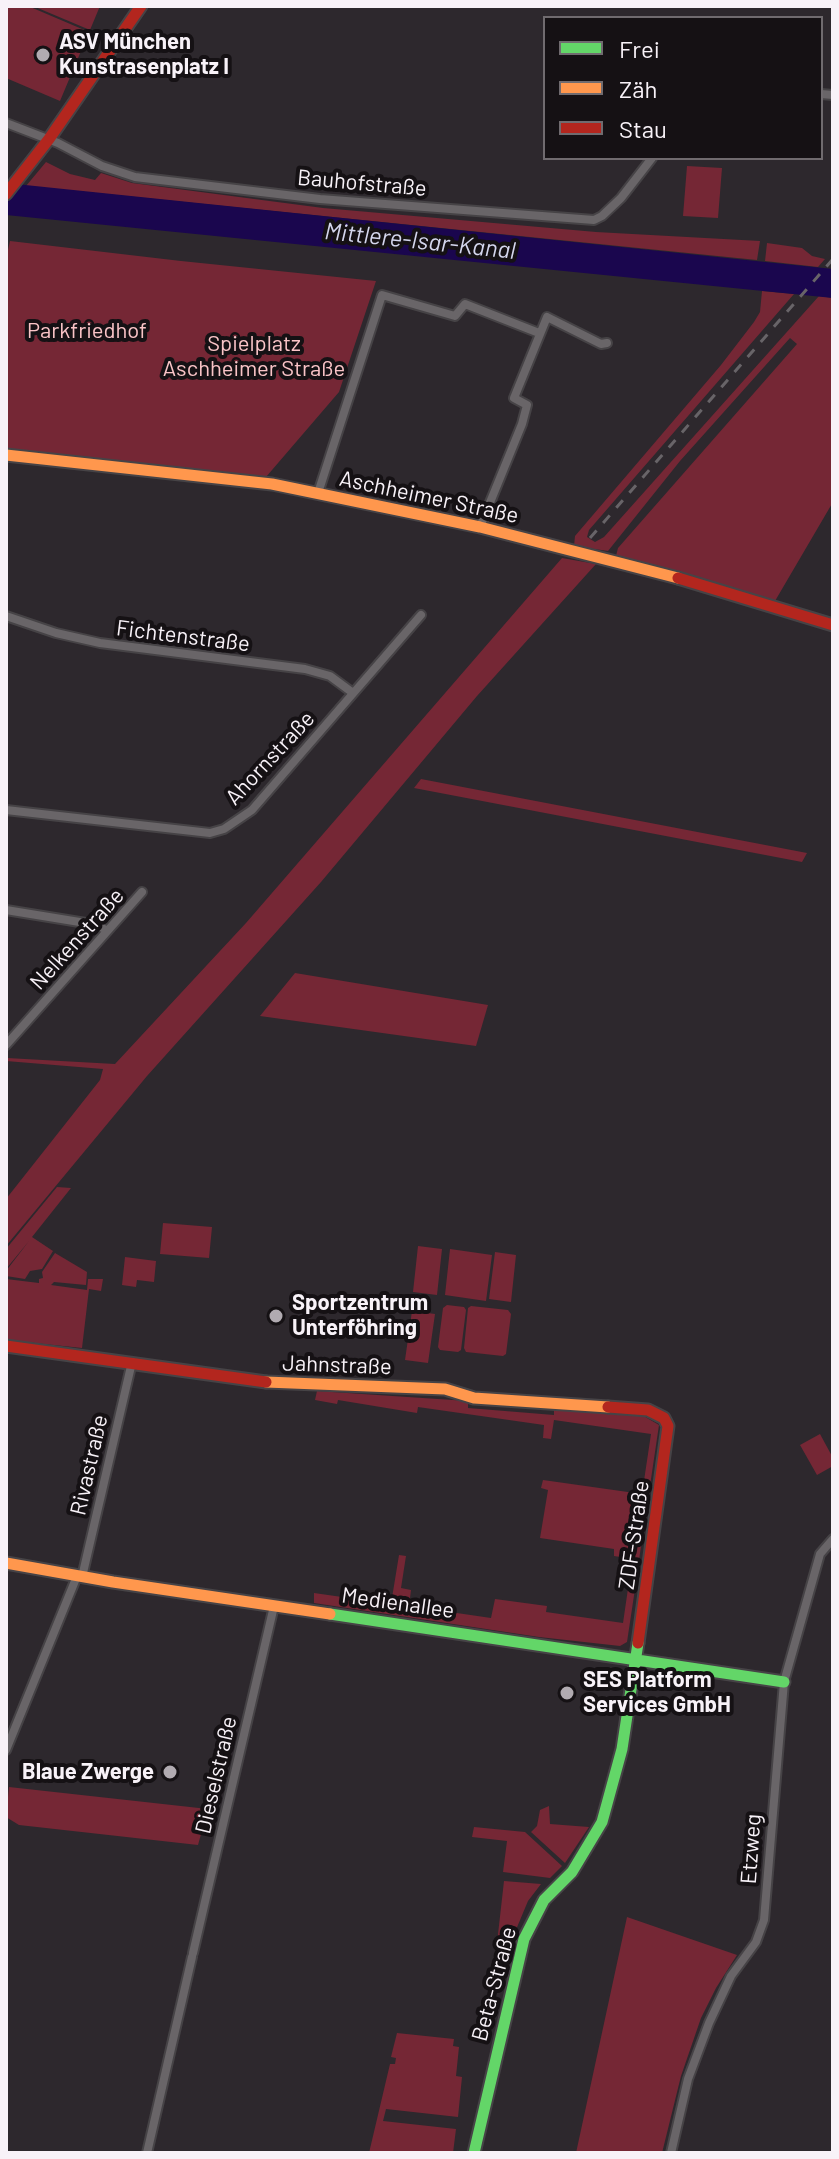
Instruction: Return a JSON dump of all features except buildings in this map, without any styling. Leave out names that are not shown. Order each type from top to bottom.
[{"type":"street","points":[[6,194],[49,139],[141,6]]},
{"type":"street","points":[[6,123],[49,139]]},
{"type":"street","name":"Bauhofstraße","points":[[49,139],[102,166],[135,177],[320,199],[594,220],[621,198],[650,160]]},
{"type":"street","points":[[318,493],[382,295],[455,316],[465,304],[539,333]]},
{"type":"street","points":[[480,527],[522,424],[527,405],[514,398],[547,317],[601,344],[607,343]]},
{"type":"street","name":"Aschheimer Straße","points":[[6,455],[196,474],[318,493],[480,527],[621,562],[833,625]]},
{"type":"street","name":"Ahornstraße","points":[[6,810],[210,833],[224,829],[252,810],[421,615]]},
{"type":"street","name":"Fichtenstraße","points":[[6,616],[56,633],[100,643],[305,669],[330,676],[353,693]]},
{"type":"street","name":"Nelkenstraße","points":[[6,1045],[142,892]]},
{"type":"street","points":[[6,910],[98,925],[107,931]]},
{"type":"street","name":"Jahnstraße","points":[[6,1346],[271,1383],[445,1389],[474,1398],[648,1410],[664,1418]]},
{"type":"street","name":"Rivastraße","points":[[6,1750],[80,1576],[132,1362]]},
{"type":"street","name":"ZDF-Straße","points":[[636,1659],[668,1440],[668,1426],[664,1418]]},
{"type":"street","name":"Etzweg","points":[[671,2153],[688,2079],[709,2023],[731,1976],[756,1942],[764,1920],[784,1682],[820,1554],[833,1539]]},
{"type":"street","name":"Medienallee","points":[[6,1563],[784,1682]]},
{"type":"street","name":"Dieselstraße","points":[[147,2153],[274,1606]]},
{"type":"street","name":"Beta-Straße","points":[[474,2153],[524,1939],[544,1900],[585,1856],[602,1822],[622,1749],[636,1659]]},
{"type":"green space","name":"ASV München Kunstrasenplatz I","points":[[6,6],[28,6],[89,32],[60,101],[6,78]]},
{"type":"green space","points":[[33,6],[100,6],[90,30]]},
{"type":"green space","points":[[46,162],[70,174],[95,180],[101,173],[132,183],[323,208],[596,232],[760,241],[757,260],[26,186]]},
{"type":"green space","points":[[687,166],[722,168],[718,218],[683,216]]},
{"type":"green space","points":[[10,241],[376,281],[339,392],[266,477],[6,449],[6,259]]},
{"type":"green space","points":[[767,243],[802,248],[812,256],[825,259],[818,267],[765,261]]},
{"type":"green space","points":[[762,291],[794,294],[589,530],[587,537],[595,542],[604,537],[819,296],[833,298],[833,502],[775,601],[616,556],[618,548],[797,344],[790,338],[680,461],[608,551],[574,546],[575,536],[754,322],[760,312]]},
{"type":"green space","points":[[562,558],[596,564],[477,696],[321,882],[147,1076],[6,1246],[6,1199],[100,1080],[103,1069],[6,1061],[7,1058],[115,1064],[246,923]]},
{"type":"green space","points":[[421,779],[807,853],[802,862],[414,788]]},
{"type":"green space","points":[[295,973],[488,1005],[476,1046],[260,1016]]},
{"type":"green space","points":[[57,1187],[71,1188],[32,1237],[53,1251],[42,1269],[30,1271],[25,1279],[6,1276],[6,1271],[29,1241],[6,1269],[6,1249]]},
{"type":"green space","points":[[163,1223],[212,1227],[209,1258],[160,1254]]},
{"type":"green space","points":[[418,1246],[442,1249],[437,1295],[413,1292]]},
{"type":"green space","points":[[450,1249],[492,1255],[486,1301],[445,1295]]},
{"type":"green space","points":[[495,1252],[516,1255],[511,1302],[489,1299]]},
{"type":"green space","points":[[55,1253],[87,1272],[86,1285],[54,1282],[51,1285],[87,1290],[88,1279],[103,1279],[101,1291],[89,1289],[82,1348],[6,1340],[6,1279],[39,1283],[39,1279],[43,1278],[42,1272]]},
{"type":"green space","points":[[125,1257],[156,1261],[154,1282],[137,1280],[136,1287],[122,1285]]},
{"type":"green space","points":[[447,1305],[466,1310],[461,1350],[458,1352],[440,1350],[438,1347],[443,1308]]},
{"type":"green space","points":[[468,1308],[508,1310],[511,1314],[506,1354],[466,1352]]},
{"type":"green space","points":[[412,1311],[435,1314],[428,1363],[405,1360]]},
{"type":"green space","points":[[317,1391],[468,1401],[468,1408],[554,1415],[554,1406],[635,1411],[659,1425],[639,1560],[614,1556],[614,1549],[540,1538],[548,1490],[541,1488],[543,1480],[642,1494],[651,1434],[554,1420],[551,1439],[543,1438],[544,1425],[418,1407],[417,1413],[338,1400],[337,1404],[315,1400]]},
{"type":"green space","points":[[820,1434],[833,1458],[833,1466],[817,1475],[800,1445]]},
{"type":"green space","points":[[399,1555],[406,1556],[401,1588],[411,1590],[409,1606],[491,1618],[495,1599],[547,1606],[546,1612],[623,1623],[631,1568],[638,1569],[627,1642],[620,1646],[539,1637],[314,1603],[314,1593],[391,1604]]},
{"type":"green space","points":[[9,1787],[208,1809],[198,1845],[19,1825],[6,1817]]},
{"type":"green space","points":[[549,1806],[550,1824],[589,1827],[565,1863],[531,1832],[537,1826],[540,1810]]},
{"type":"green space","points":[[474,1827],[525,1832],[562,1866],[550,1878],[503,1872],[507,1841],[472,1837]]},
{"type":"green space","points":[[504,1881],[541,1884],[528,1901],[510,1944],[497,1943]]},
{"type":"green space","points":[[627,1917],[737,1955],[701,2018],[681,2076],[662,2153],[576,2153]]},
{"type":"green space","points":[[397,2033],[454,2039],[453,2046],[459,2047],[456,2076],[462,2077],[458,2117],[386,2109],[383,2121],[456,2129],[453,2153],[369,2153],[390,2064],[395,2064],[396,2058],[391,2057]]},
{"type":"water","name":"Mittlere-Isar-Kanal","points":[[6,183],[833,269],[833,298],[6,215]]},
{"type":"railway","points":[[590,538],[833,259]]},
{"type":"traffic: fast","points":[[330,1614],[784,1682]]},
{"type":"traffic: fast","points":[[474,2153],[524,1939],[544,1900],[572,1872],[602,1822],[622,1749],[638,1643]]},
{"type":"traffic: slow","points":[[6,455],[272,484],[480,527],[678,578]]},
{"type":"traffic: slow","points":[[266,1382],[445,1389],[474,1398],[608,1407]]},
{"type":"traffic: slow","points":[[6,1563],[330,1614]]},
{"type":"traffic: jam","points":[[6,194],[49,139],[141,6]]},
{"type":"traffic: jam","points":[[678,578],[833,625]]},
{"type":"traffic: jam","points":[[6,1346],[266,1382]]},
{"type":"traffic: jam","points":[[608,1407],[648,1410],[664,1418],[668,1426],[638,1643]]},
{"type":"place","name":"ASV München Kunstrasenplatz I","points":[[43,55]]},
{"type":"place","name":"Sportzentrum Unterföhring","points":[[276,1316]]},
{"type":"place","name":"SES Platform Services GmbH","points":[[567,1693]]},
{"type":"place","name":"Blaue Zwerge","points":[[170,1772]]},
{"type":"park label","name":"Parkfriedhof","points":[[87,331]]},
{"type":"park label","name":"Spielplatz Aschheimer Straße","points":[[254,356]]}]
